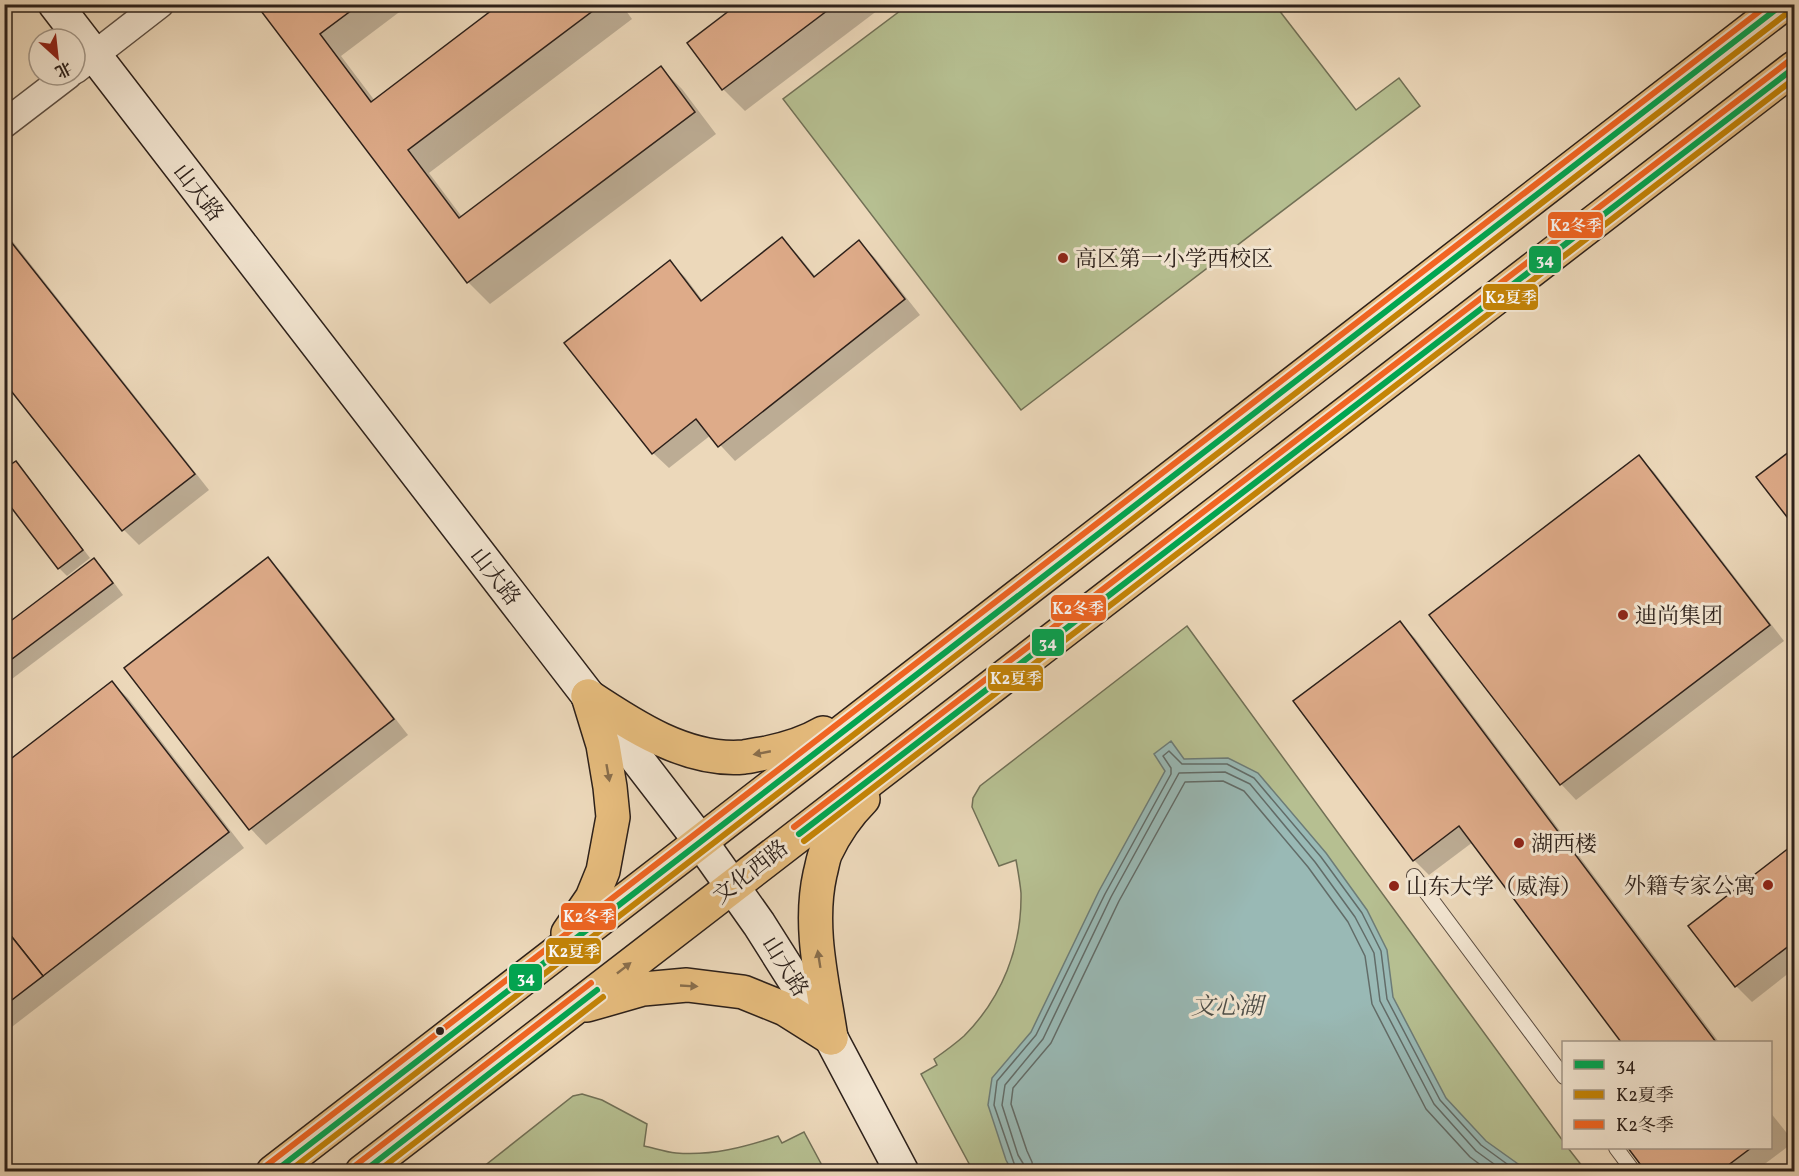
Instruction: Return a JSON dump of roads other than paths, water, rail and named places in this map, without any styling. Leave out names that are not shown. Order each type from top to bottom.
[{"type":"main road","name":"山大路","points":[[55,4],[66,27]]},
{"type":"main road","points":[[273,1172],[1784,4]]},
{"type":"main road","name":"山大路","points":[[87,67],[588,696],[701,842],[759,924],[831,1038],[902,1172]]},
{"type":"main road","name":"文化西路","points":[[362,1172],[1794,68]]},
{"type":"main road","points":[[588,696],[660,740],[710,755],[743,757],[783,749],[816,737],[891,695]]},
{"type":"main road","points":[[530,974],[569,933],[592,898],[603,871],[613,817],[603,745],[588,696]]},
{"type":"main road","points":[[831,1038],[815,915],[817,890],[825,854],[849,813],[917,743]]},
{"type":"main road","points":[[571,1010],[643,989],[687,985],[742,992],[785,1009],[831,1038]]},
{"type":"street","points":[[87,61],[160,4]]},
{"type":"street","points":[[4,124],[52,87]]},
{"type":"lane","points":[[1414,876],[1562,1076]]},
{"type":"lane","points":[[1617,1149],[1634,1172]]},
{"type":"water","name":"文心湖","points":[[1171,741],[1184,759],[1228,758],[1258,773],[1326,853],[1367,910],[1387,950],[1393,997],[1446,1098],[1486,1141],[1528,1171],[1012,1171],[1006,1160],[988,1105],[992,1078],[1031,1032],[1099,891],[1165,771],[1154,754]]},
{"type":"place","name":"高区第一小学西校区","points":[[1063,258]]},
{"type":"place","name":"迪尚集团","points":[[1623,615]]},
{"type":"place","name":"湖西楼","points":[[1519,843]]},
{"type":"place","name":"外籍专家公寓","points":[[1768,885]]},
{"type":"place","name":"山东大学（威海）","points":[[1394,886]]}]
